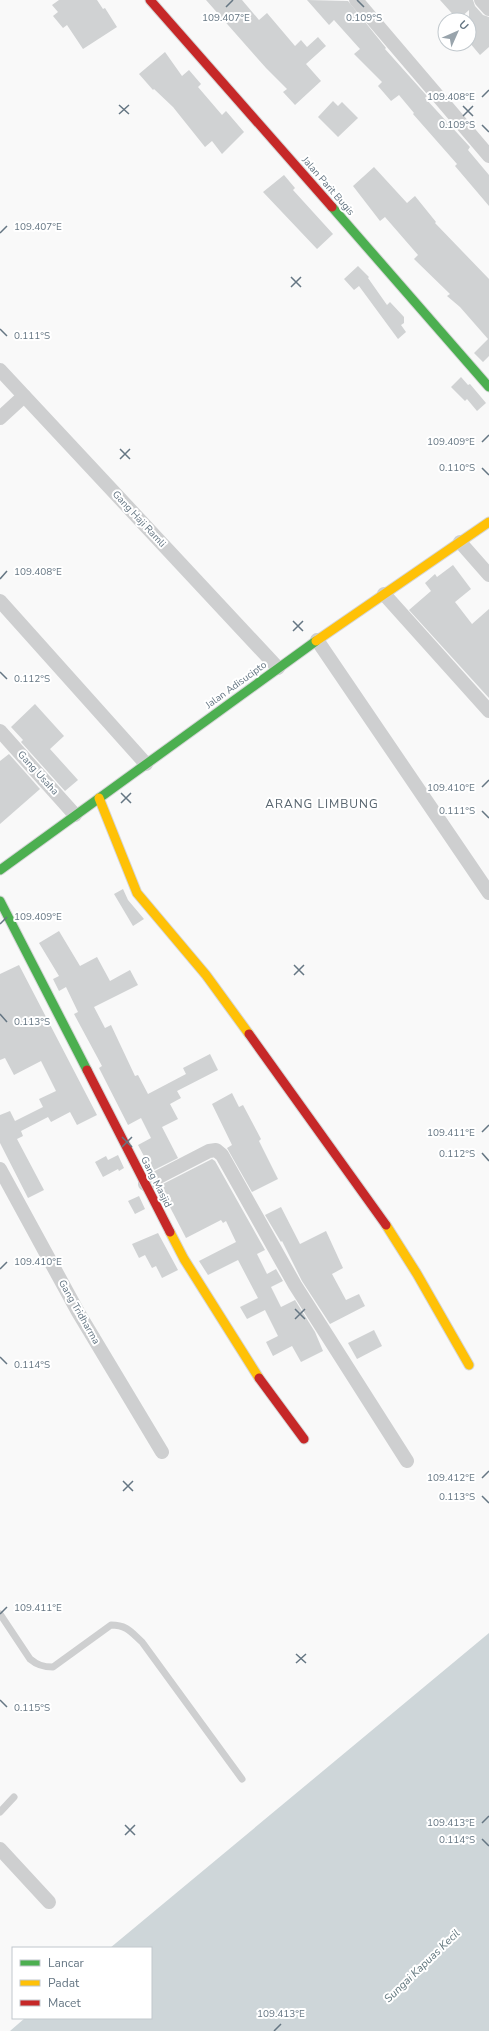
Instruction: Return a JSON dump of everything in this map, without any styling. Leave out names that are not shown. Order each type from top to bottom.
[{"type":"street","name":"Jalan Parit Bugis","points":[[150,0],[489,387]]},
{"type":"street","points":[[356,0],[489,156]]},
{"type":"street","points":[[481,0],[489,9]]},
{"type":"street","name":"Gang Haji Ramli","points":[[0,370],[278,668]]},
{"type":"street","points":[[0,418],[24,396]]},
{"type":"street","name":"Jalan Adisucipto","points":[[0,870],[317,640],[489,522]]},
{"type":"street","points":[[460,542],[489,575]]},
{"type":"street","points":[[384,594],[489,711]]},
{"type":"street","points":[[0,601],[146,764]]},
{"type":"street","points":[[317,640],[489,894]]},
{"type":"street","name":"Gang Usaha","points":[[0,731],[75,815]]},
{"type":"street","points":[[99,798],[137,893],[206,975],[370,1201],[417,1274],[469,1365]]},
{"type":"street","name":"Gang Masjid","points":[[0,901],[184,1259],[223,1325],[248,1363],[304,1439]]},
{"type":"street","points":[[145,1184],[209,1151],[216,1150],[222,1155],[295,1285],[407,1461]]},
{"type":"street","name":"Gang Tridharma","points":[[0,1169],[78,1312],[162,1452]]},
{"type":"street","points":[[0,1849],[49,1902]]},
{"type":"lane","points":[[0,1614],[30,1659],[36,1665],[44,1667],[53,1667],[111,1625],[122,1625],[131,1631],[142,1642],[242,1778]]},
{"type":"lane","points":[[0,1812],[14,1797]]},
{"type":"water","name":"Sungai Kapuas Kecil","points":[[489,1633],[489,2031],[10,2031],[24,2019],[152,2019],[152,1947],[111,1947]]},
{"type":"building","points":[[59,0],[97,0],[103,9],[105,8],[117,27],[83,49],[67,25],[63,28],[53,16],[58,12],[52,5]]},
{"type":"building","points":[[206,0],[242,0],[259,20],[267,13],[295,46],[301,40],[307,47],[318,37],[326,46],[306,64],[321,81],[295,105],[283,92],[287,89],[266,68]]},
{"type":"building","points":[[307,0],[348,1],[386,48],[385,49],[427,96],[425,98],[470,147],[468,150],[489,175],[489,206],[455,166],[457,164],[413,114],[414,113],[399,95],[391,101],[378,86],[382,82],[354,54],[360,49],[334,20],[329,25]]},
{"type":"building","points":[[440,0],[473,0],[475,6],[483,15],[489,17],[489,47],[480,55],[477,51],[477,12],[469,12],[469,10],[467,12],[451,12]]},
{"type":"building","points":[[165,52],[182,76],[189,70],[201,84],[198,87],[222,115],[226,111],[244,132],[222,154],[212,141],[205,147],[173,107],[154,89],[153,90],[139,74]]},
{"type":"building","points":[[333,101],[338,106],[342,102],[358,118],[338,137],[318,117]]},
{"type":"building","points":[[374,167],[407,203],[415,196],[436,222],[435,223],[489,279],[489,356],[483,362],[474,353],[488,339],[460,307],[447,296],[450,294],[414,259],[418,255],[385,217],[380,221],[353,186]]},
{"type":"building","points":[[284,175],[295,188],[293,190],[333,234],[317,249],[263,192]]},
{"type":"building","points":[[358,266],[369,277],[368,278],[387,305],[390,302],[404,317],[404,323],[401,325],[406,332],[398,339],[359,286],[354,290],[344,279]]},
{"type":"building","points":[[461,377],[468,385],[470,384],[486,403],[477,411],[467,399],[465,401],[451,387]]},
{"type":"building","points":[[453,565],[471,589],[455,602],[472,624],[489,609],[489,698],[409,610],[431,591],[425,583],[435,574],[437,577]]},
{"type":"building","points":[[35,704],[64,736],[50,749],[78,780],[65,791],[21,742],[23,740],[11,727]]},
{"type":"building","points":[[9,754],[40,789],[0,824],[0,761]]},
{"type":"building","points":[[123,889],[128,900],[144,919],[133,926],[114,894]]},
{"type":"building","points":[[59,931],[80,966],[97,957],[110,981],[130,970],[138,985],[94,1007],[105,1028],[111,1025],[135,1076],[138,1075],[148,1094],[186,1074],[183,1068],[210,1054],[218,1070],[177,1091],[181,1098],[170,1104],[178,1119],[162,1127],[178,1158],[152,1171],[138,1145],[151,1138],[141,1118],[128,1125],[99,1068],[102,1066],[74,1014],[78,1012],[66,987],[59,991],[53,979],[59,976],[39,943]]},
{"type":"building","points":[[19,965],[97,1115],[77,1125],[70,1112],[51,1122],[48,1117],[21,1131],[23,1136],[17,1139],[44,1190],[28,1198],[0,1143],[0,1115],[10,1111],[15,1121],[43,1107],[39,1099],[56,1091],[41,1061],[14,1075],[5,1058],[0,1060],[0,974]]},
{"type":"building","points":[[232,1093],[239,1107],[243,1105],[261,1139],[259,1141],[278,1179],[252,1192],[227,1148],[232,1145],[212,1104]]},
{"type":"building","points":[[118,1155],[124,1168],[119,1171],[118,1169],[103,1177],[95,1162],[106,1156],[108,1160]]},
{"type":"building","points":[[212,1159],[215,1161],[265,1250],[257,1254],[267,1274],[276,1269],[283,1281],[271,1287],[281,1307],[295,1300],[315,1332],[323,1351],[301,1362],[292,1346],[273,1356],[266,1342],[278,1336],[265,1310],[247,1319],[240,1307],[258,1298],[238,1260],[208,1275],[199,1261],[236,1242],[226,1221],[223,1223],[221,1220],[186,1238],[159,1186]]},
{"type":"building","points":[[139,1196],[145,1209],[135,1214],[128,1201]]},
{"type":"building","points":[[281,1207],[300,1244],[326,1231],[343,1268],[332,1274],[346,1300],[359,1294],[365,1306],[330,1324],[302,1281],[282,1241],[281,1242],[265,1215]]},
{"type":"building","points":[[158,1233],[178,1270],[162,1278],[156,1266],[152,1268],[145,1255],[139,1258],[132,1244]]},
{"type":"building","points":[[374,1330],[382,1346],[357,1359],[348,1343]]},
{"type":"traffic: fast","points":[[332,207],[489,387]]},
{"type":"traffic: fast","points":[[0,870],[316,641]]},
{"type":"traffic: fast","points":[[0,901],[87,1070]]},
{"type":"traffic: slow","points":[[316,641],[489,522]]},
{"type":"traffic: slow","points":[[99,798],[137,893],[206,975],[249,1034]]},
{"type":"traffic: slow","points":[[386,1225],[417,1274],[469,1365]]},
{"type":"traffic: slow","points":[[170,1232],[184,1259],[259,1378]]},
{"type":"traffic: jam","points":[[150,0],[332,207]]},
{"type":"traffic: jam","points":[[249,1034],[386,1225]]},
{"type":"traffic: jam","points":[[87,1070],[170,1232]]},
{"type":"traffic: jam","points":[[259,1378],[304,1439]]},
{"type":"district","name":"ARANG LIMBUNG","points":[[322,804]]}]
